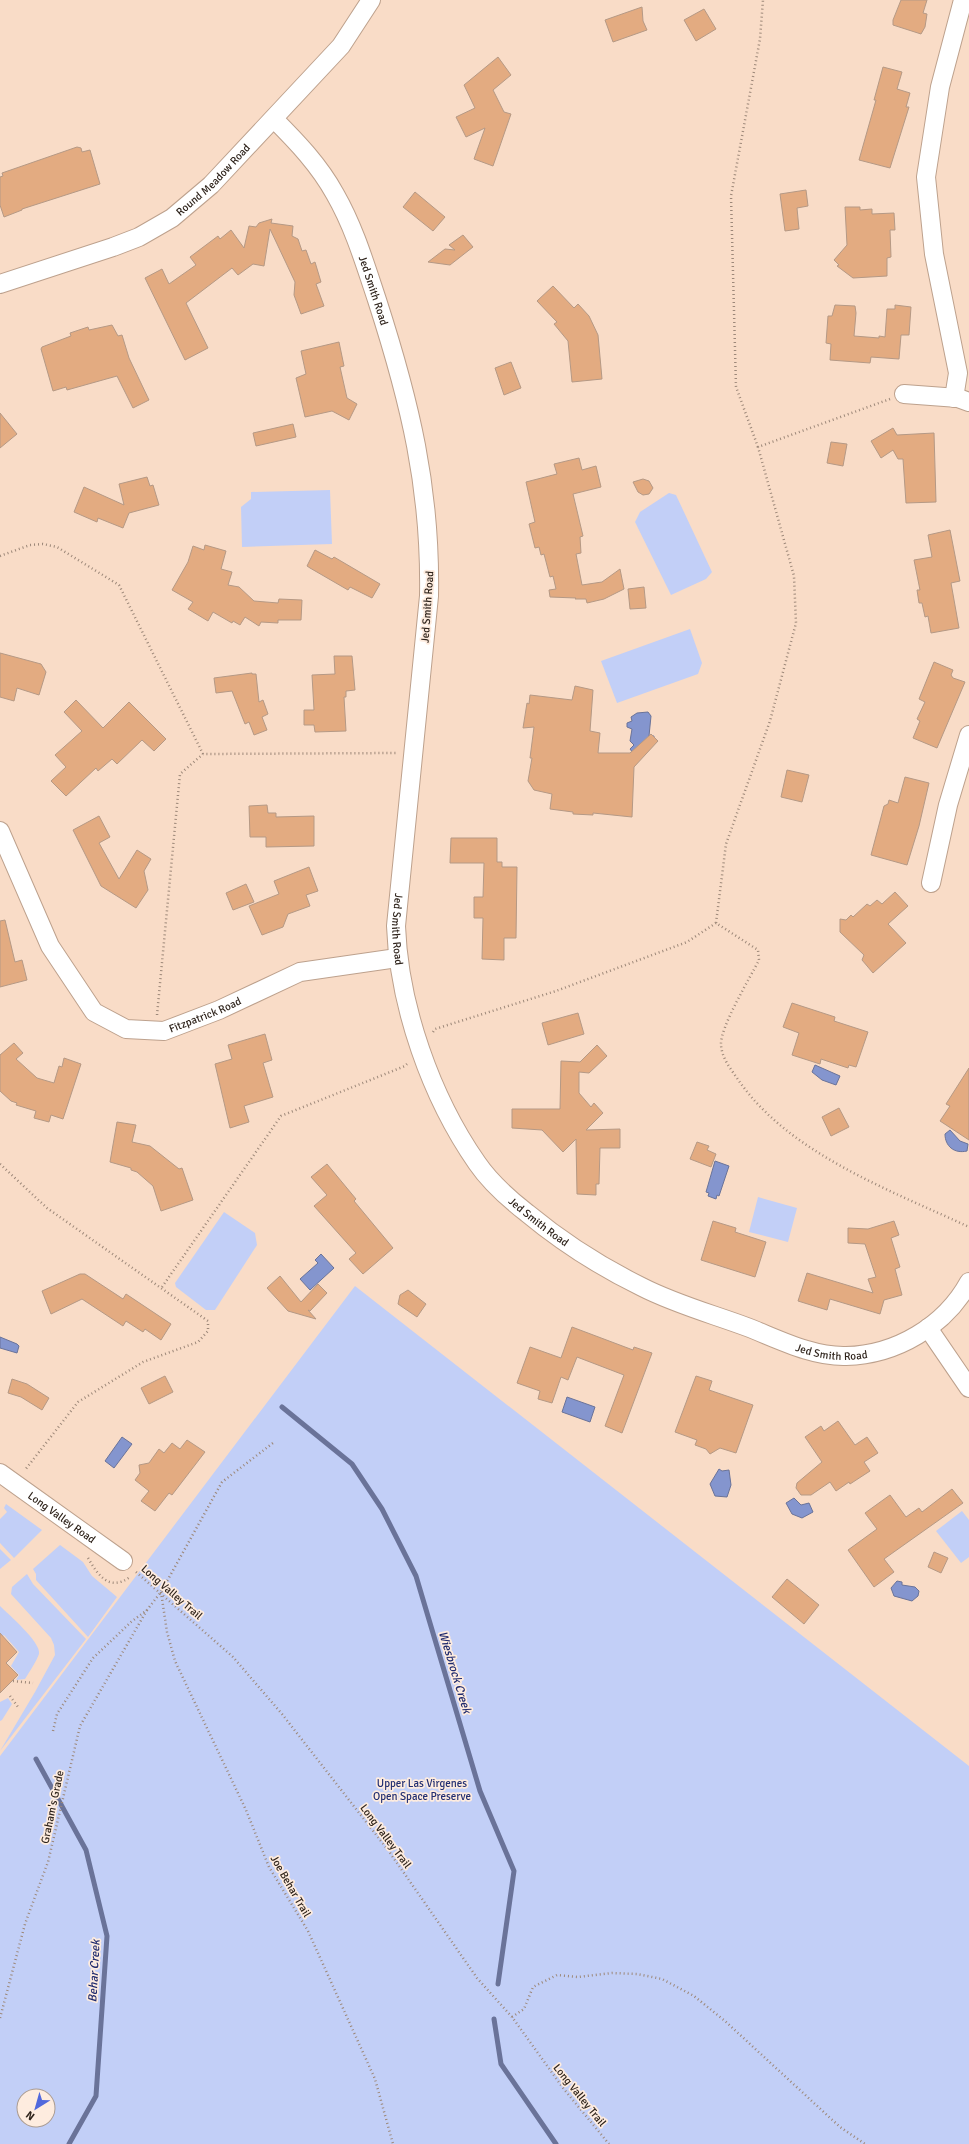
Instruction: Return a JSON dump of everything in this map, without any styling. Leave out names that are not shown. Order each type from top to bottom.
[{"type":"street","name":"Round Meadow Road","points":[[0,284],[113,247],[139,237],[172,218],[211,185],[341,46],[371,0]]},
{"type":"street","points":[[904,394],[962,400],[958,372],[934,254],[926,177],[940,87],[963,0]]},
{"type":"street","name":"Jed Smith Road","points":[[274,119],[309,156],[335,193],[355,233],[394,352],[415,432],[428,522],[429,596],[396,926],[397,958],[409,1010],[432,1082],[455,1127],[477,1165],[509,1198],[550,1233],[642,1287],[800,1348],[831,1355],[844,1356],[867,1354],[889,1349],[928,1328],[951,1308],[969,1282]]},
{"type":"street","points":[[930,883],[948,805],[969,735]]},
{"type":"street","name":"Fitzpatrick Road","points":[[0,831],[50,946],[94,1012],[126,1029],[164,1031],[219,1010],[300,972],[397,958]]},
{"type":"street","points":[[928,1328],[969,1388]]},
{"type":"street","name":"Long Valley Road","points":[[0,1473],[123,1561]]},
{"type":"path","points":[[162,1287],[281,1116],[405,1066],[420,1045],[435,1029],[556,991],[687,942],[716,923],[726,844],[773,714],[796,623],[794,576],[758,447],[736,388],[731,196],[760,39],[764,0]]},
{"type":"path","points":[[758,447],[904,394]]},
{"type":"path","points":[[0,556],[30,545],[43,544],[57,547],[118,585],[203,754]]},
{"type":"path","points":[[164,1016],[156,1017],[180,774],[203,754],[401,753]]},
{"type":"path","points":[[716,923],[758,950],[759,960],[724,1030],[721,1045],[726,1061],[747,1093],[776,1121],[825,1158],[969,1227]]},
{"type":"path","points":[[0,1164],[47,1208],[162,1287],[208,1321],[208,1331],[198,1342],[143,1362],[78,1402],[15,1483]]},
{"type":"path","points":[[54,1731],[57,1714],[93,1658],[131,1622],[147,1610],[161,1592],[222,1482],[273,1443]]},
{"type":"path","name":"Long Valley Trail","points":[[123,1561],[161,1592],[233,1657],[282,1714],[388,1850],[477,1978],[512,2017],[562,2088],[609,2144]]},
{"type":"path","name":"Joe Behar Trail","points":[[161,1592],[167,1632],[175,1661],[246,1810],[268,1867],[308,1931],[375,2079],[393,2144]]},
{"type":"path","name":"Graham's Grade","points":[[0,2018],[25,1924],[48,1862],[80,1726],[147,1610]]},
{"type":"path","points":[[13,1681],[33,1683]]},
{"type":"path","points":[[10,1696],[18,1707]]},
{"type":"path","points":[[512,2017],[524,2009],[533,1987],[557,1975],[578,1977],[612,1973],[637,1974],[662,1979],[694,1996],[726,2021],[840,2127],[865,2144]]},
{"type":"green space","points":[[330,490],[332,544],[242,547],[241,507],[251,499],[251,492]]},
{"type":"green space","points":[[669,493],[676,495],[712,572],[706,579],[671,595],[635,522],[640,512]]},
{"type":"green space","points":[[690,629],[702,663],[698,674],[617,703],[601,661]]},
{"type":"green space","points":[[758,1197],[797,1208],[788,1242],[749,1232]]},
{"type":"green space","points":[[224,1212],[255,1233],[257,1245],[215,1310],[206,1310],[176,1287],[175,1283]]},
{"type":"green space","name":"Upper Las Virgenes Open Space Preserve","points":[[355,1286],[969,1766],[969,2144],[0,2144],[0,1756]]},
{"type":"green space","points":[[6,1504],[42,1530],[14,1558],[0,1543],[0,1519],[7,1512],[4,1508]]},
{"type":"green space","points":[[962,1511],[969,1520],[969,1557],[961,1563],[936,1531]]},
{"type":"green space","points":[[60,1545],[83,1562],[92,1576],[117,1597],[88,1637],[36,1580],[36,1574],[33,1569]]},
{"type":"green space","points":[[0,1549],[11,1560],[0,1569]]},
{"type":"green space","points":[[27,1574],[33,1584],[86,1639],[0,1751],[55,1655],[54,1645],[51,1638],[11,1594],[12,1587]]},
{"type":"green space","points":[[0,1606],[30,1636],[39,1649],[38,1657],[25,1679],[16,1680],[19,1675],[11,1666],[19,1652],[4,1635],[0,1638]]},
{"type":"green space","points":[[8,1698],[12,1704],[0,1721],[0,1702]]},
{"type":"shaded area","points":[[648,712],[651,716],[649,736],[654,736],[653,743],[633,753],[630,749],[634,745],[630,741],[632,729],[627,727],[627,723],[632,721],[631,717],[637,713]]},
{"type":"shaded area","points":[[815,1065],[840,1076],[836,1085],[822,1080],[812,1072]]},
{"type":"shaded area","points":[[950,1130],[960,1141],[968,1144],[967,1151],[962,1152],[951,1148],[945,1138],[945,1134]]},
{"type":"shaded area","points":[[715,1161],[729,1166],[719,1196],[717,1195],[716,1199],[708,1196],[709,1193],[706,1192]]},
{"type":"shaded area","points":[[321,1254],[334,1268],[310,1290],[300,1279],[318,1263],[315,1260]]},
{"type":"shaded area","points":[[0,1337],[17,1344],[19,1346],[17,1353],[0,1348]]},
{"type":"shaded area","points":[[567,1397],[595,1407],[590,1422],[562,1412]]},
{"type":"shaded area","points":[[122,1437],[132,1444],[114,1468],[105,1461]]},
{"type":"shaded area","points":[[719,1469],[722,1471],[729,1470],[731,1485],[727,1497],[715,1496],[710,1484]]},
{"type":"shaded area","points":[[794,1498],[801,1505],[809,1503],[813,1512],[802,1518],[792,1514],[786,1503]]},
{"type":"shaded area","points":[[897,1581],[902,1582],[902,1585],[915,1587],[919,1591],[918,1596],[912,1601],[894,1596],[891,1588]]},
{"type":"building","points":[[901,0],[927,0],[923,13],[927,14],[925,27],[921,34],[893,25],[893,20]]},
{"type":"building","points":[[642,7],[643,21],[647,30],[613,42],[605,20]]},
{"type":"building","points":[[704,9],[716,29],[696,41],[684,20]]},
{"type":"building","points":[[498,57],[511,75],[493,90],[504,112],[511,114],[493,166],[474,159],[485,128],[466,137],[456,117],[475,108],[464,85]]},
{"type":"building","points":[[883,67],[902,72],[897,89],[910,93],[906,107],[909,107],[890,168],[859,160],[876,100],[874,100]]},
{"type":"building","points":[[77,147],[81,148],[82,152],[90,150],[100,184],[22,209],[4,217],[0,205],[0,177],[3,176],[2,173]]},
{"type":"building","points":[[806,190],[808,206],[797,208],[799,229],[785,231],[780,194]]},
{"type":"building","points":[[415,192],[445,217],[433,231],[403,207]]},
{"type":"building","points":[[845,207],[860,207],[860,210],[872,209],[872,214],[894,213],[895,230],[890,230],[891,257],[887,258],[887,276],[853,278],[837,266],[839,265],[834,260],[847,245]]},
{"type":"building","points":[[272,219],[271,223],[293,226],[292,236],[298,239],[302,251],[306,250],[311,264],[315,262],[321,282],[316,284],[324,306],[301,314],[294,295],[295,282],[270,229],[264,266],[253,264],[238,275],[232,268],[186,303],[208,348],[185,360],[145,278],[162,269],[169,284],[196,265],[190,257],[218,236],[220,239],[231,230],[244,248],[249,226],[256,227],[259,223]]},
{"type":"building","points":[[463,235],[473,247],[450,265],[428,262],[445,249],[455,250],[449,245]]},
{"type":"building","points":[[553,286],[574,308],[578,304],[589,316],[598,335],[602,379],[572,382],[568,341],[554,324],[557,322],[537,301]]},
{"type":"building","points":[[835,305],[855,306],[856,313],[854,336],[879,338],[879,336],[885,337],[887,309],[895,309],[895,305],[911,307],[909,335],[901,335],[899,359],[871,357],[870,363],[830,360],[831,344],[826,343],[828,316],[832,316]]},
{"type":"building","points":[[112,325],[118,336],[122,335],[129,358],[149,400],[133,408],[117,376],[67,390],[66,387],[53,391],[41,349],[42,347],[71,336],[70,333],[88,327],[89,330]]},
{"type":"building","points":[[339,342],[344,366],[340,367],[347,398],[357,404],[349,420],[332,411],[305,417],[296,378],[306,374],[301,351]]},
{"type":"building","points":[[511,362],[521,388],[504,395],[495,368]]},
{"type":"building","points":[[0,413],[17,434],[0,448]]},
{"type":"building","points":[[293,424],[296,437],[256,446],[253,433]]},
{"type":"building","points":[[893,428],[897,435],[934,433],[936,502],[906,503],[903,459],[898,459],[893,450],[881,458],[871,441]]},
{"type":"building","points":[[831,442],[847,444],[843,466],[827,463]]},
{"type":"building","points":[[579,458],[582,470],[596,466],[601,487],[573,494],[583,536],[580,537],[581,553],[576,554],[582,585],[602,582],[620,569],[624,589],[604,599],[587,603],[586,599],[550,597],[549,590],[556,589],[553,576],[550,577],[544,554],[541,555],[539,547],[535,548],[529,524],[535,522],[526,482],[557,474],[554,464]]},
{"type":"building","points":[[147,477],[150,486],[153,485],[159,505],[129,513],[123,528],[98,518],[97,522],[74,512],[84,487],[124,505],[119,484]]},
{"type":"building","points":[[643,479],[649,481],[653,488],[649,494],[643,495],[638,492],[633,482]]},
{"type":"building","points":[[950,530],[960,581],[951,583],[959,628],[931,633],[928,616],[925,617],[922,603],[919,603],[917,590],[920,590],[914,560],[932,557],[928,535]]},
{"type":"building","points":[[205,545],[226,551],[221,569],[232,572],[228,585],[239,587],[254,601],[278,603],[279,599],[302,600],[301,620],[278,620],[278,623],[261,622],[259,626],[245,617],[240,625],[233,621],[232,623],[213,612],[208,621],[188,609],[193,602],[172,590],[188,562],[193,546],[204,550]]},
{"type":"building","points":[[315,550],[332,559],[334,557],[380,584],[372,598],[350,587],[348,590],[307,566]]},
{"type":"building","points":[[644,587],[646,608],[630,609],[628,589]]},
{"type":"building","points":[[0,653],[41,664],[46,672],[39,695],[17,688],[14,701],[0,697]]},
{"type":"building","points":[[334,656],[352,656],[355,690],[346,691],[346,697],[344,697],[346,731],[315,732],[314,725],[304,725],[304,710],[314,710],[312,675],[335,674]]},
{"type":"building","points":[[934,662],[953,670],[951,675],[953,678],[965,682],[937,748],[913,738],[920,721],[917,719],[925,702],[919,699]]},
{"type":"building","points":[[252,673],[256,674],[259,702],[263,700],[268,714],[262,717],[267,730],[254,735],[249,722],[245,724],[232,691],[216,693],[214,678]]},
{"type":"building","points":[[575,686],[593,690],[590,731],[600,733],[598,753],[630,753],[651,734],[658,741],[634,767],[632,817],[593,813],[593,815],[573,814],[573,812],[550,809],[552,794],[534,790],[528,781],[532,758],[530,758],[534,727],[523,728],[527,703],[529,704],[530,695],[572,700]]},
{"type":"building","points":[[76,700],[103,728],[129,702],[166,739],[154,751],[142,740],[117,764],[112,759],[98,771],[96,768],[66,796],[51,781],[66,767],[55,755],[82,731],[64,712]]},
{"type":"building","points":[[787,770],[809,775],[802,802],[781,797]]},
{"type":"building","points":[[905,777],[929,783],[919,826],[907,865],[871,855],[884,806],[888,804],[889,800],[898,803]]},
{"type":"building","points":[[267,805],[268,813],[276,813],[276,817],[314,816],[314,846],[266,847],[266,837],[250,837],[249,806]]},
{"type":"building","points":[[99,816],[110,837],[99,843],[119,879],[137,850],[151,859],[144,871],[148,890],[136,908],[101,886],[73,830]]},
{"type":"building","points":[[451,838],[497,838],[497,862],[502,862],[502,867],[517,867],[516,938],[504,938],[504,960],[482,959],[483,918],[474,918],[474,897],[483,897],[484,863],[450,863]]},
{"type":"building","points":[[309,867],[318,891],[306,895],[310,906],[288,914],[283,927],[262,935],[249,906],[279,894],[274,881]]},
{"type":"building","points":[[246,884],[254,902],[233,910],[226,893]]},
{"type":"building","points":[[895,892],[908,906],[888,924],[906,943],[873,973],[862,960],[864,955],[840,932],[840,919],[846,920],[851,915],[853,917],[867,904],[870,906],[877,900],[882,904]]},
{"type":"building","points":[[5,920],[15,962],[22,960],[27,980],[0,987],[0,921]]},
{"type":"building","points":[[792,1003],[835,1017],[834,1021],[868,1032],[856,1067],[849,1065],[848,1068],[821,1059],[820,1064],[792,1055],[799,1033],[783,1027]]},
{"type":"building","points":[[578,1013],[584,1034],[548,1045],[542,1023]]},
{"type":"building","points":[[265,1034],[272,1060],[263,1063],[273,1097],[244,1106],[249,1122],[230,1128],[215,1064],[232,1059],[228,1045]]},
{"type":"building","points":[[14,1043],[23,1053],[16,1059],[37,1078],[54,1083],[59,1066],[62,1067],[64,1058],[81,1064],[63,1119],[51,1115],[49,1122],[34,1118],[36,1111],[16,1105],[17,1103],[11,1101],[0,1091],[0,1055]]},
{"type":"building","points":[[597,1045],[607,1056],[589,1073],[579,1072],[579,1093],[591,1107],[594,1103],[603,1113],[586,1130],[620,1129],[620,1148],[600,1148],[599,1184],[596,1184],[596,1195],[577,1194],[576,1139],[563,1152],[542,1130],[512,1128],[512,1109],[560,1109],[561,1061],[580,1062]]},
{"type":"building","points":[[969,1068],[969,1140],[940,1121],[950,1106],[946,1104]]},
{"type":"building","points":[[839,1108],[849,1127],[831,1136],[822,1117]]},
{"type":"building","points":[[117,1122],[136,1125],[132,1142],[150,1146],[179,1169],[182,1168],[193,1200],[161,1211],[153,1186],[137,1172],[131,1170],[131,1168],[110,1162]]},
{"type":"building","points":[[697,1142],[709,1146],[707,1150],[716,1154],[711,1167],[690,1159]]},
{"type":"building","points":[[327,1164],[356,1199],[354,1201],[393,1248],[363,1274],[349,1259],[356,1253],[314,1206],[327,1195],[311,1177]]},
{"type":"building","points":[[713,1221],[736,1228],[735,1232],[766,1242],[755,1277],[701,1260]]},
{"type":"building","points":[[894,1221],[899,1235],[891,1238],[900,1267],[895,1269],[902,1295],[884,1300],[880,1314],[830,1299],[827,1310],[798,1301],[807,1273],[873,1293],[868,1279],[876,1277],[865,1244],[848,1243],[848,1228],[868,1229]]},
{"type":"building","points":[[80,1274],[85,1274],[123,1299],[126,1294],[171,1324],[161,1340],[145,1329],[143,1332],[126,1321],[123,1326],[82,1299],[51,1314],[42,1291]]},
{"type":"building","points":[[280,1276],[301,1302],[318,1284],[327,1293],[310,1311],[308,1310],[316,1319],[288,1311],[267,1288]]},
{"type":"building","points":[[408,1290],[426,1304],[417,1317],[398,1304],[400,1295]]},
{"type":"building","points":[[572,1327],[633,1350],[634,1347],[652,1353],[622,1433],[605,1426],[624,1375],[577,1357],[568,1380],[561,1377],[552,1403],[538,1399],[540,1391],[517,1383],[530,1347],[561,1358]]},
{"type":"building","points":[[165,1376],[173,1392],[149,1404],[141,1388]]},
{"type":"building","points":[[696,1376],[712,1381],[709,1390],[753,1405],[736,1453],[720,1448],[710,1454],[706,1449],[695,1445],[697,1440],[675,1432]]},
{"type":"building","points":[[12,1379],[27,1384],[49,1398],[42,1410],[21,1397],[8,1393]]},
{"type":"building","points":[[838,1421],[855,1445],[867,1437],[878,1453],[864,1462],[870,1471],[836,1491],[830,1482],[811,1495],[801,1495],[796,1488],[797,1483],[822,1462],[805,1437],[821,1426],[824,1431]]},
{"type":"building","points":[[187,1440],[205,1452],[172,1495],[169,1493],[155,1511],[141,1501],[149,1491],[135,1480],[140,1473],[139,1465],[149,1463],[159,1449],[164,1453],[172,1443],[180,1449]]},
{"type":"building","points":[[952,1489],[963,1503],[884,1559],[894,1572],[874,1587],[848,1550],[877,1529],[865,1513],[890,1495],[906,1517],[919,1508],[922,1512]]},
{"type":"building","points":[[934,1552],[948,1558],[941,1573],[928,1567]]},
{"type":"building","points":[[787,1579],[819,1605],[804,1624],[772,1597]]},
{"type":"building","points":[[0,1633],[17,1652],[6,1663],[18,1675],[0,1693]]},
{"type":"waterway","name":"Wiesbrock Creek","points":[[282,1407],[352,1464],[382,1509],[416,1576],[480,1791],[514,1871],[498,1984]]},
{"type":"waterway","name":"Behar Creek","points":[[36,1759],[86,1850],[107,1936],[96,2096],[69,2144]]},
{"type":"waterway","name":"Wiesbrock Creek","points":[[494,2019],[501,2064],[556,2144]]}]
